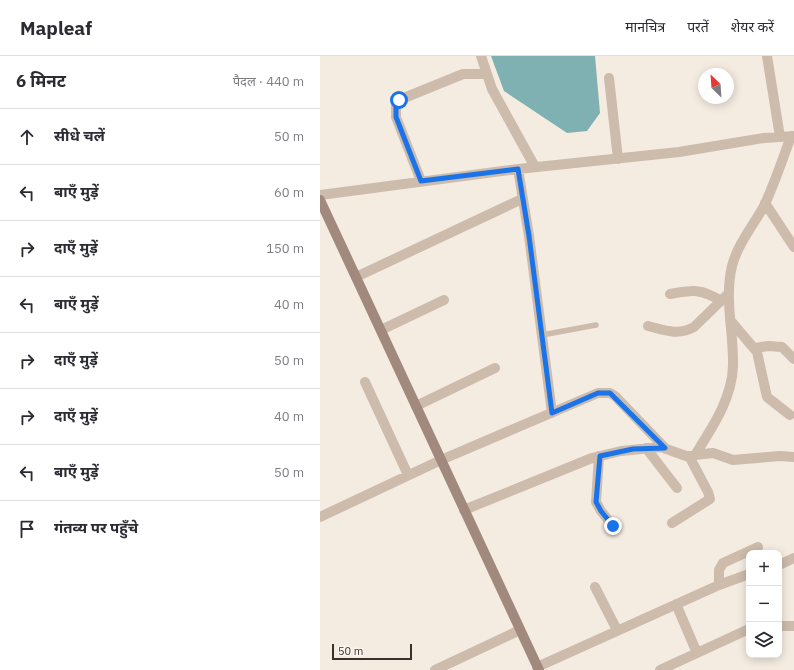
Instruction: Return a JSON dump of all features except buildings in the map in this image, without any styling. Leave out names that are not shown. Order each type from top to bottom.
[{"type":"street","points":[[481,56],[496,97],[535,167]]},
{"type":"street","points":[[767,56],[780,137]]},
{"type":"street","points":[[421,181],[396,117],[396,104],[399,100],[463,74],[487,74]]},
{"type":"street","points":[[608,78],[618,159]]},
{"type":"street","points":[[320,195],[421,181],[535,167],[618,159],[792,136],[765,203],[737,250],[732,265],[724,297],[730,320],[733,365],[729,391],[714,424],[692,455]]},
{"type":"street","points":[[518,169],[529,236],[552,413]]},
{"type":"street","points":[[356,277],[522,199]]},
{"type":"street","points":[[320,200],[538,668],[617,630],[719,585],[746,575]]},
{"type":"street","points":[[765,203],[794,247]]},
{"type":"street","points":[[670,294],[699,290],[724,297]]},
{"type":"street","points":[[648,326],[671,332],[680,333],[687,331],[694,327],[724,297]]},
{"type":"street","points":[[381,330],[444,300]]},
{"type":"street","points":[[730,320],[755,348],[767,397],[790,415]]},
{"type":"street","points":[[755,348],[768,346],[782,347],[794,360]]},
{"type":"street","points":[[416,406],[495,368]]},
{"type":"street","points":[[365,382],[408,475]]},
{"type":"street","points":[[320,517],[441,460],[598,393],[610,393],[665,448]]},
{"type":"street","points":[[464,510],[600,456],[646,448],[665,448],[692,455],[713,453],[739,460],[780,456],[794,457]]},
{"type":"street","points":[[646,448],[677,488]]},
{"type":"street","points":[[672,523],[710,499],[692,455]]},
{"type":"street","points":[[600,456],[596,502],[613,526]]},
{"type":"street","points":[[719,585],[719,570],[723,563],[758,547]]},
{"type":"street","points":[[782,563],[794,558]]},
{"type":"street","points":[[596,587],[617,630]]},
{"type":"street","points":[[676,604],[697,653]]},
{"type":"street","points":[[782,626],[794,626]]},
{"type":"street","points":[[435,670],[520,630]]},
{"type":"street","points":[[660,670],[746,630]]},
{"type":"lane","points":[[542,336],[596,325]]},
{"type":"water","points":[[491,56],[595,56],[600,113],[587,131],[567,133],[504,91]]},
{"type":"route","points":[[399,100],[394,111],[421,181],[518,169],[534,271],[552,413],[598,393],[610,393],[615,396],[665,448],[633,449],[600,456],[596,502],[597,506],[613,526]]}]
